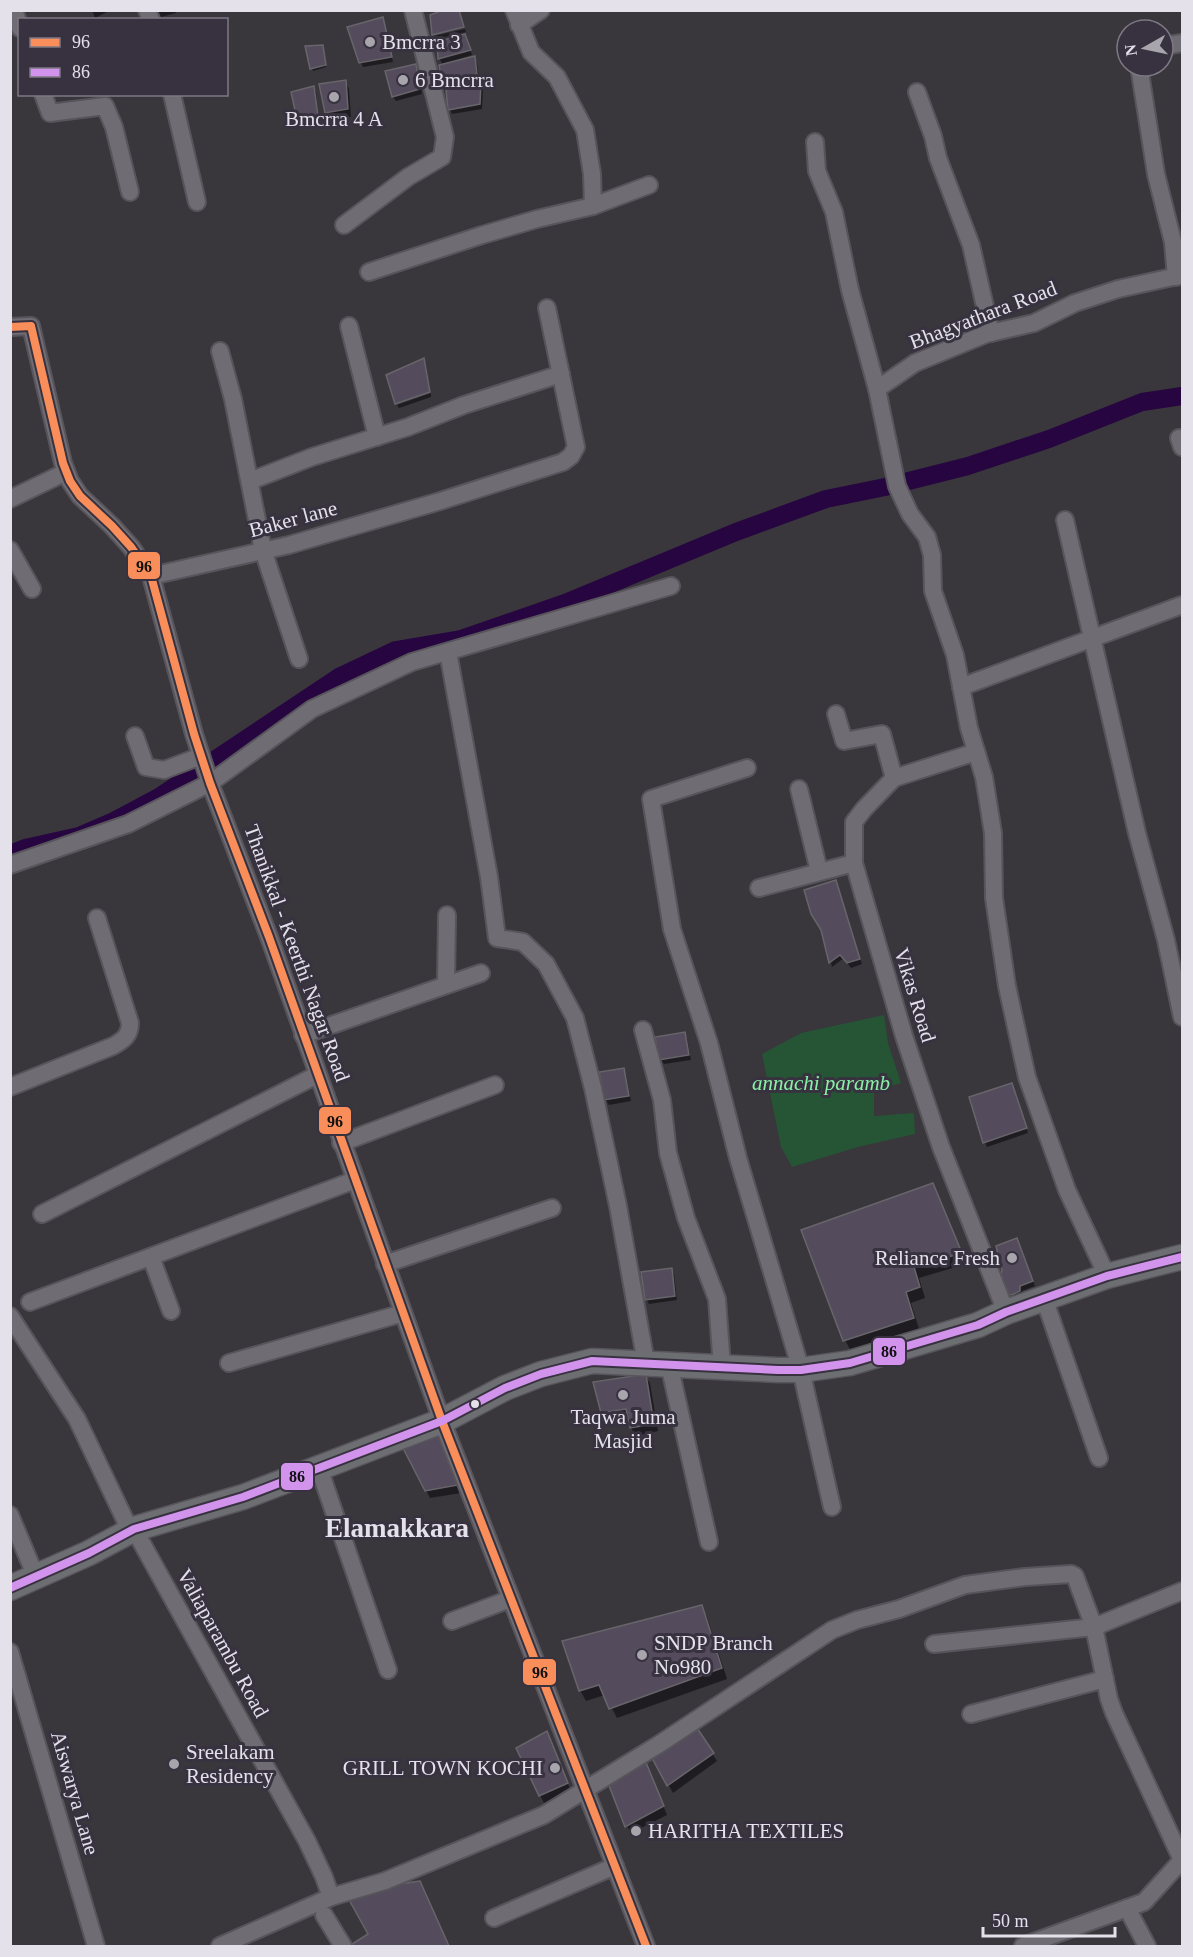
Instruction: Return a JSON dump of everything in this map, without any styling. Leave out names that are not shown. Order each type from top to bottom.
[{"type":"street","points":[[344,225],[408,177],[442,157],[445,137],[413,10]]},
{"type":"street","points":[[541,10],[516,18],[531,52],[557,77],[585,130],[592,174],[592,206]]},
{"type":"street","points":[[1141,78],[1156,174],[1179,276]]},
{"type":"street","points":[[917,92],[933,136],[938,158],[971,246],[986,302],[991,333]]},
{"type":"street","points":[[44,96],[50,113],[105,106],[114,127],[130,192]]},
{"type":"street","points":[[172,96],[197,202]]},
{"type":"street","points":[[816,142],[817,171],[834,213],[850,291],[877,389],[897,486],[910,514],[927,537],[932,555],[933,591],[955,655],[969,728],[984,777],[993,833],[994,898],[1007,986],[1027,1077],[1067,1190],[1107,1276]]},
{"type":"street","points":[[369,272],[493,232],[592,206],[649,185]]},
{"type":"street","name":"Bhagyathara Road","points":[[877,389],[915,363],[991,333],[1034,323],[1075,303],[1118,289],[1179,276]]},
{"type":"street","name":"Baker lane","points":[[151,576],[263,550],[436,502],[563,462],[572,456],[576,447],[547,308]]},
{"type":"street","points":[[10,327],[31,326],[66,472],[80,496],[125,540],[151,576]]},
{"type":"street","points":[[349,326],[377,437]]},
{"type":"street","points":[[220,351],[233,399],[263,550],[299,659]]},
{"type":"street","points":[[249,481],[408,427],[464,405],[561,374]]},
{"type":"street","points":[[10,499],[66,472]]},
{"type":"street","points":[[1065,520],[1137,833],[1166,940],[1182,1017]]},
{"type":"street","points":[[10,550],[32,589]]},
{"type":"street","name":"Thanikkal - Keerthi Nagar Road","points":[[151,576],[205,769],[268,937],[442,1421],[646,1947]]},
{"type":"street","points":[[10,865],[128,824],[205,769],[312,709],[412,662],[671,586]]},
{"type":"street","points":[[961,687],[1182,605]]},
{"type":"street","points":[[448,652],[489,877],[497,938],[523,942],[546,964],[575,1018],[593,1088],[618,1206],[658,1364],[709,1542]]},
{"type":"street","points":[[836,714],[844,741],[882,734],[894,778]]},
{"type":"street","points":[[135,736],[146,767],[164,770],[205,769]]},
{"type":"street","name":"Vikas Road","points":[[976,752],[894,778],[854,822],[854,862],[904,1036],[930,1114],[1006,1312]]},
{"type":"street","points":[[747,768],[651,799],[672,929],[708,1043],[741,1169],[801,1370],[832,1507]]},
{"type":"street","points":[[799,789],[819,871]]},
{"type":"street","points":[[759,888],[854,862]]},
{"type":"street","points":[[446,985],[447,915]]},
{"type":"street","points":[[10,1087],[113,1046],[122,1041],[129,1032],[130,1023],[97,918]]},
{"type":"street","points":[[303,1035],[482,973]]},
{"type":"street","points":[[643,1030],[662,1100],[668,1154],[683,1207],[717,1299],[722,1367]]},
{"type":"street","points":[[42,1214],[317,1075]]},
{"type":"street","points":[[341,1143],[495,1086]]},
{"type":"street","points":[[30,1302],[355,1180]]},
{"type":"street","points":[[385,1264],[552,1208]]},
{"type":"street","points":[[151,1257],[171,1311]]},
{"type":"street","points":[[10,1588],[88,1553],[134,1529],[243,1497],[442,1421],[505,1388],[541,1374],[592,1361],[801,1370],[850,1363],[978,1326],[1006,1312],[1107,1276],[1182,1257]]},
{"type":"street","points":[[1044,1298],[1099,1458]]},
{"type":"street","points":[[229,1363],[403,1313]]},
{"type":"street","name":"Valiaparambu Road","points":[[10,1316],[77,1419],[128,1524],[134,1529],[307,1842],[331,1897]]},
{"type":"street","points":[[319,1468],[388,1670]]},
{"type":"street","points":[[10,1515],[36,1576]]},
{"type":"street","points":[[220,1947],[331,1897],[385,1881],[544,1815],[658,1745],[832,1630],[965,1585],[1025,1577],[1072,1574],[1094,1627],[1114,1713],[1182,1860],[1144,1902],[1023,1947]]},
{"type":"street","points":[[934,1644],[1094,1627],[1182,1591]]},
{"type":"street","points":[[452,1621],[510,1599]]},
{"type":"street","name":"Aiswarya Lane","points":[[10,1652],[96,1947]]},
{"type":"street","points":[[971,1714],[1105,1679]]},
{"type":"street","points":[[494,1918],[615,1866]]},
{"type":"street","points":[[1127,1908],[1147,1947]]},
{"type":"street","points":[[324,1915],[343,1947]]},
{"type":"green space","name":"annachi paramb","points":[[884,1015],[888,1043],[901,1083],[874,1091],[874,1116],[914,1113],[915,1134],[858,1147],[792,1167],[781,1147],[762,1054],[801,1033]]},
{"type":"building","points":[[443,10],[459,10],[464,27],[432,35],[430,15]]},
{"type":"building","name":"Bmcrra 3","points":[[383,17],[392,57],[359,63],[347,27]]},
{"type":"building","points":[[465,34],[471,50],[438,59],[437,42]]},
{"type":"building","points":[[323,45],[326,65],[310,69],[305,46]]},
{"type":"building","points":[[475,56],[477,74],[442,83],[439,65]]},
{"type":"building","name":"6 Bmcrra","points":[[416,64],[420,89],[392,97],[385,71]]},
{"type":"building","name":"Bmcrra 4 A","points":[[346,80],[348,109],[325,113],[319,84]]},
{"type":"building","points":[[481,82],[480,104],[448,110],[446,90]]},
{"type":"building","points":[[314,86],[318,116],[298,124],[291,92]]},
{"type":"building","points":[[424,358],[430,392],[395,404],[386,375]]},
{"type":"building","points":[[836,880],[860,959],[847,963],[840,955],[829,963],[821,930],[811,914],[804,890]]},
{"type":"building","points":[[685,1032],[689,1055],[659,1060],[655,1037]]},
{"type":"building","points":[[624,1068],[629,1096],[604,1100],[599,1072]]},
{"type":"building","points":[[1012,1083],[1027,1128],[983,1143],[969,1097]]},
{"type":"building","points":[[933,1183],[962,1253],[914,1267],[920,1287],[906,1292],[914,1318],[843,1341],[801,1230]]},
{"type":"building","name":"Reliance Fresh","points":[[1017,1238],[1033,1281],[1020,1286],[1020,1291],[1012,1295],[1007,1294],[1000,1276],[1002,1271],[996,1246]]},
{"type":"building","points":[[672,1268],[675,1296],[645,1300],[641,1272]]},
{"type":"building","name":"Taqwa Juma Masjid","points":[[646,1374],[654,1424],[630,1428],[626,1409],[601,1413],[593,1382]]},
{"type":"building","points":[[438,1432],[458,1485],[425,1491],[403,1448]]},
{"type":"building","name":"SNDP Branch No980","points":[[702,1605],[722,1668],[609,1709],[599,1685],[579,1691],[562,1641]]},
{"type":"building","points":[[697,1728],[714,1753],[667,1786],[652,1758]]},
{"type":"building","points":[[547,1731],[568,1783],[539,1796],[516,1748]]},
{"type":"building","points":[[645,1760],[664,1806],[625,1827],[608,1783]]},
{"type":"building","points":[[397,1881],[406,1883],[420,1881],[449,1946],[353,1946],[352,1944],[368,1934],[348,1898],[363,1897]]},
{"type":"waterway","points":[[10,854],[25,848],[79,836],[114,821],[159,797],[339,677],[396,650],[461,639],[565,603],[736,532],[826,499],[968,466],[1049,439],[1142,402],[1182,396]]},
{"type":"transit line","name":"96","points":[[10,327],[31,326],[63,463],[70,481],[80,496],[131,547],[151,576],[194,734],[210,783],[269,937],[442,1421],[646,1946]]},
{"type":"transit line","name":"86","points":[[10,1588],[89,1553],[134,1529],[243,1497],[442,1421],[505,1388],[541,1374],[592,1361],[778,1370],[801,1370],[850,1363],[978,1325],[1006,1312],[1107,1276],[1182,1257]]},
{"type":"place","name":"Bmcrra 3","points":[[370,42]]},
{"type":"place","name":"6 Bmcrra","points":[[403,80]]},
{"type":"place","name":"Bmcrra 4 A","points":[[334,97]]},
{"type":"place","name":"Reliance Fresh","points":[[1012,1258]]},
{"type":"place","name":"Taqwa Juma Masjid","points":[[623,1395]]},
{"type":"place","name":"SNDP Branch No980","points":[[642,1655]]},
{"type":"place","name":"Sreelakam Residency","points":[[174,1764]]},
{"type":"place","name":"GRILL TOWN KOCHI","points":[[555,1768]]},
{"type":"place","name":"HARITHA TEXTILES","points":[[636,1831]]},
{"type":"district","name":"Elamakkara","points":[[397,1528]]}]
